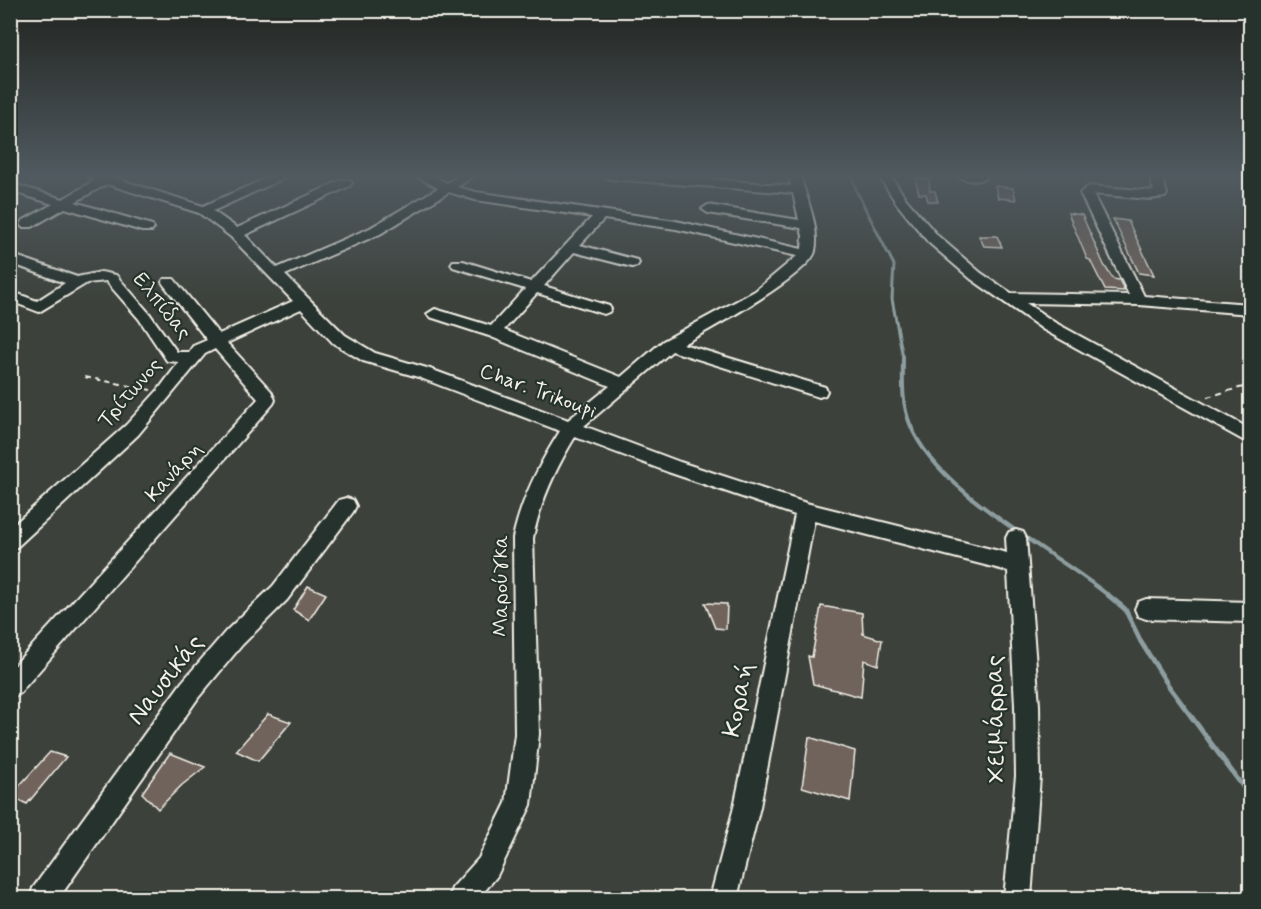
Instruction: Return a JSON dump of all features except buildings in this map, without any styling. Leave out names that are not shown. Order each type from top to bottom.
[{"type":"street","points":[[27,225],[40,217]]},
{"type":"street","points":[[114,217],[147,228]]},
{"type":"street","name":"Char. Trikoupi","points":[[214,217],[236,234],[302,303],[352,349],[674,467],[806,511],[1017,564]]},
{"type":"street","points":[[236,234],[272,217]]},
{"type":"street","points":[[275,274],[375,231],[398,217]]},
{"type":"street","points":[[494,332],[598,217]]},
{"type":"street","points":[[629,217],[676,225],[808,254],[810,243],[806,217]]},
{"type":"street","points":[[761,217],[808,225]]},
{"type":"street","points":[[915,217],[933,239],[975,276],[1048,326],[1251,438]]},
{"type":"street","points":[[1098,217],[1139,300]]},
{"type":"street","points":[[572,247],[632,263]]},
{"type":"street","name":"Μαρούγκα","points":[[462,898],[488,867],[518,805],[527,734],[525,524],[556,453],[571,428],[669,345],[760,294],[808,254]]},
{"type":"street","points":[[10,258],[77,282]]},
{"type":"street","points":[[458,264],[604,309]]},
{"type":"street","name":"Ελπίδας","points":[[10,296],[39,307],[77,282],[96,276],[111,278],[144,316],[173,357],[191,357]]},
{"type":"street","name":"Κανάρη","points":[[14,677],[267,400],[169,282]]},
{"type":"street","points":[[1007,298],[1139,300],[1251,309]]},
{"type":"street","name":"Τρίτωνος","points":[[10,541],[132,430],[199,350],[302,303]]},
{"type":"street","points":[[435,314],[494,332],[622,384]]},
{"type":"street","points":[[669,345],[819,391]]},
{"type":"street","name":"Ναυσικάς","points":[[43,898],[190,690],[234,638],[280,593],[346,506]]},
{"type":"street","name":"Κοραή","points":[[723,898],[747,807],[806,511]]},
{"type":"street","name":"Χειμάρρας","points":[[1016,538],[1028,705],[1028,776],[1018,898]]},
{"type":"street","points":[[1146,609],[1251,612]]},
{"type":"path","points":[[85,377],[165,393]]},
{"type":"path","points":[[1190,403],[1231,389],[1251,385]]},
{"type":"waterway","points":[[870,217],[894,265],[892,299],[903,358]]},
{"type":"waterway","points":[[903,358],[904,399],[907,416],[924,449],[944,473],[998,518],[1109,596]]},
{"type":"waterway","points":[[1108,595],[1125,609],[1141,642],[1168,685],[1250,796]]}]
